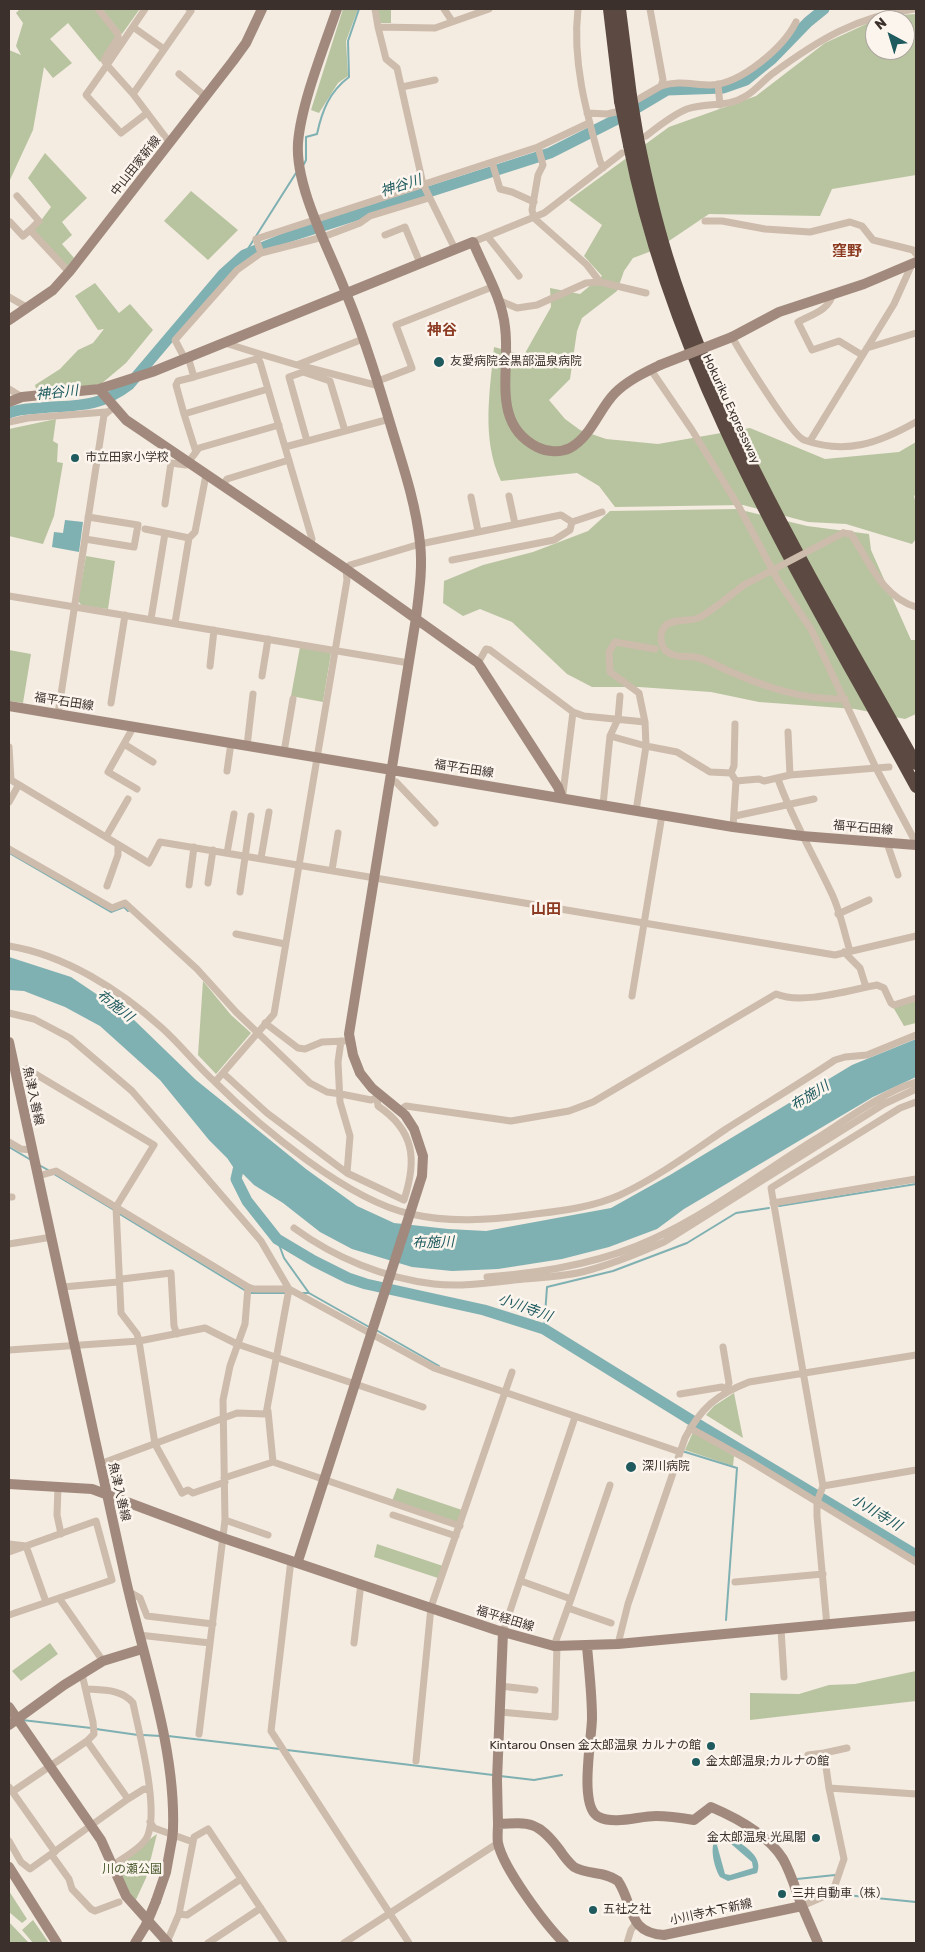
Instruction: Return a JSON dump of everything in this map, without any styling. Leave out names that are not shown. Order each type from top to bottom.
[{"type":"highway","name":"Hokuriku Expressway","points":[[609,9],[657,260],[689,350],[710,399],[776,534],[916,787]]},
{"type":"highway","name":"Hokuriku Expressway","points":[[620,9],[625,98]]},
{"type":"highway","name":"Hokuriku Expressway","points":[[634,143],[667,256],[720,396],[786,530],[916,764]]},
{"type":"street","points":[[98,9],[118,34],[118,38],[104,60],[133,94],[170,143]]},
{"type":"street","points":[[146,9],[86,94],[122,133],[147,113]]},
{"type":"street","points":[[133,94],[191,10],[189,9]]},
{"type":"street","name":"中山田家新線","points":[[9,320],[53,290],[69,272],[246,43],[262,9]]},
{"type":"street","points":[[337,9],[302,120],[298,144],[302,179],[316,221],[363,338],[388,416],[411,494],[420,544],[421,577],[392,776],[345,1041],[338,1070],[340,1102],[350,1136],[346,1173]]},
{"type":"street","points":[[375,9],[381,45],[386,59],[397,68],[424,184],[429,198],[455,249]]},
{"type":"street","points":[[444,9],[452,21]]},
{"type":"street","points":[[378,27],[435,28],[489,9]]},
{"type":"street","points":[[578,9],[577,59],[587,113],[604,168]]},
{"type":"street","points":[[650,9],[663,80],[661,86]]},
{"type":"street","points":[[9,402],[22,397],[100,391],[109,385],[152,372],[534,218],[550,209],[667,119],[688,108],[733,103],[747,96],[769,76],[811,45],[872,16],[915,9]]},
{"type":"street","points":[[587,113],[607,114],[616,112],[661,86],[680,82],[718,84],[751,70],[791,31],[796,22]]},
{"type":"street","points":[[133,27],[164,49]]},
{"type":"street","points":[[179,74],[206,97]]},
{"type":"street","points":[[402,87],[435,80]]},
{"type":"street","points":[[718,84],[720,105]]},
{"type":"street","points":[[261,253],[256,239],[538,148],[590,124]]},
{"type":"street","points":[[538,148],[542,161],[534,202],[534,218],[587,265],[600,282]]},
{"type":"street","points":[[492,162],[500,190],[512,192],[534,202]]},
{"type":"street","points":[[10,222],[23,236],[38,221],[36,214],[17,196]]},
{"type":"street","points":[[194,377],[187,358],[175,340],[237,270],[261,253],[323,236],[360,223],[370,216],[429,198]]},
{"type":"street","points":[[705,221],[722,221],[765,229],[810,232],[850,222],[862,226],[873,240],[913,250],[916,254]]},
{"type":"street","points":[[385,235],[405,227],[420,263]]},
{"type":"street","points":[[30,230],[69,272]]},
{"type":"street","points":[[488,237],[519,276]]},
{"type":"street","points":[[473,242],[498,300],[505,326],[506,406],[509,420],[529,443],[542,450],[554,452],[569,449],[582,440],[615,393],[637,375],[732,337],[779,312],[864,284],[914,263]]},
{"type":"street","points":[[810,441],[894,304],[914,263]]},
{"type":"street","points":[[498,300],[517,308],[537,304],[586,283],[600,282],[646,293]]},
{"type":"street","points":[[225,342],[259,357],[297,364],[378,384],[412,368],[396,325],[492,287]]},
{"type":"street","points":[[833,293],[831,301],[824,309],[798,322],[812,350],[839,341],[862,355]]},
{"type":"street","points":[[9,297],[28,308]]},
{"type":"street","points":[[867,348],[916,333]]},
{"type":"street","points":[[732,337],[782,414],[802,440],[831,447],[878,442],[916,422]]},
{"type":"street","points":[[297,364],[363,338]]},
{"type":"street","points":[[196,452],[176,384],[178,381],[259,357]]},
{"type":"street","points":[[259,357],[312,539],[310,546]]},
{"type":"street","points":[[655,367],[780,582],[811,629],[876,768],[916,844]]},
{"type":"street","points":[[306,441],[289,377],[303,372],[330,381],[345,431]]},
{"type":"street","points":[[9,389],[22,397]]},
{"type":"street","points":[[184,414],[268,389]]},
{"type":"street","points":[[100,391],[110,408],[126,420],[346,569],[478,663],[558,787],[562,798]]},
{"type":"street","points":[[9,422],[110,408]]},
{"type":"street","points":[[58,714],[88,516],[110,408]]},
{"type":"street","points":[[285,447],[386,420],[388,416]]},
{"type":"street","points":[[165,504],[171,463],[186,465],[199,448],[278,425]]},
{"type":"street","points":[[222,486],[227,479],[288,460]]},
{"type":"street","points":[[175,623],[189,538],[194,532],[206,475]]},
{"type":"street","points":[[509,496],[516,524]]},
{"type":"street","points":[[471,497],[478,531]]},
{"type":"street","points":[[572,522],[602,512]]},
{"type":"street","points":[[346,569],[350,565],[420,544],[478,531],[561,515],[572,522]]},
{"type":"street","points":[[84,540],[134,547],[138,525],[88,516]]},
{"type":"street","points":[[452,560],[554,540],[570,530],[572,522]]},
{"type":"street","points":[[145,529],[189,538]]},
{"type":"street","points":[[150,619],[165,533]]},
{"type":"street","points":[[845,699],[822,700],[800,697],[699,658],[676,656],[668,652],[663,646],[661,637],[665,627],[674,621],[701,618],[744,585],[843,533],[851,534],[870,566],[890,592],[906,604],[916,607]]},
{"type":"street","points":[[215,1082],[274,1014],[347,580],[346,569]]},
{"type":"street","points":[[9,596],[409,663]]},
{"type":"street","points":[[112,703],[125,615]]},
{"type":"street","points":[[210,666],[214,630]]},
{"type":"street","points":[[262,676],[268,639]]},
{"type":"street","points":[[636,810],[646,746],[645,722],[639,694],[610,672],[608,652],[615,642],[655,649]]},
{"type":"street","points":[[478,663],[486,650],[490,650],[573,712],[584,716],[645,722]]},
{"type":"street","points":[[246,746],[253,694]]},
{"type":"street","points":[[603,805],[610,736],[618,719],[620,696]]},
{"type":"street","points":[[284,752],[292,700]]},
{"type":"street","name":"福平石田線","points":[[9,706],[284,752],[392,776],[562,798],[802,836],[916,844]]},
{"type":"street","points":[[562,798],[573,712]]},
{"type":"street","points":[[734,826],[734,790],[736,781],[732,772],[734,766],[735,724]]},
{"type":"street","points":[[134,726],[108,772],[137,789]]},
{"type":"street","points":[[788,732],[790,775]]},
{"type":"street","points":[[610,736],[677,752],[710,772],[732,772]]},
{"type":"street","points":[[227,771],[231,743]]},
{"type":"street","points":[[124,744],[154,762]]},
{"type":"street","points":[[9,747],[11,780],[18,786],[149,863],[160,842],[835,954],[916,936]]},
{"type":"street","points":[[736,781],[778,779],[790,775],[889,767]]},
{"type":"street","points":[[392,776],[435,823]]},
{"type":"street","points":[[778,779],[787,805],[797,820],[802,836],[811,848],[822,878],[832,893],[847,952],[860,968],[866,987]]},
{"type":"street","points":[[9,802],[18,786]]},
{"type":"street","points":[[106,837],[128,799]]},
{"type":"street","points":[[735,816],[814,799]]},
{"type":"street","points":[[261,858],[270,812]]},
{"type":"street","points":[[227,853],[234,814]]},
{"type":"street","points":[[632,996],[662,815]]},
{"type":"street","points":[[240,892],[251,816]]},
{"type":"street","points":[[332,870],[338,833]]},
{"type":"street","points":[[887,843],[898,875]]},
{"type":"street","points":[[107,886],[118,855],[118,845]]},
{"type":"street","points":[[189,885],[194,847]]},
{"type":"street","points":[[9,849],[112,908],[126,903],[197,969],[236,1012],[310,1083],[327,1092],[379,1097]]},
{"type":"street","points":[[208,883],[213,850]]},
{"type":"street","points":[[838,914],[868,900]]},
{"type":"street","points":[[236,934],[285,944]]},
{"type":"street","points":[[9,946],[52,958],[82,971],[133,1003],[162,1028],[239,1106],[338,1181],[374,1201],[409,1217],[486,1221],[559,1212],[603,1202],[680,1161],[835,1060],[867,1055],[916,1035]]},
{"type":"street","points":[[400,1110],[406,1106],[512,1121],[569,1111],[593,1102],[776,994],[783,997],[808,997],[878,985],[884,988],[890,1003],[894,1004],[916,998]]},
{"type":"street","points":[[9,1012],[34,1019],[70,1038],[132,1091],[261,1241],[289,1288],[434,1368],[680,1452]]},
{"type":"street","points":[[265,1023],[298,1048],[305,1049],[322,1042],[345,1041]]},
{"type":"street","points":[[345,1041],[360,1073],[379,1097],[400,1110],[414,1129],[423,1156],[422,1176],[324,1480],[295,1560],[271,1731],[409,1943]]},
{"type":"street","name":"魚津入善線","points":[[9,1042],[106,1494],[161,1726],[170,1778],[172,1835],[166,1872],[146,1925],[135,1943]]},
{"type":"street","points":[[27,1069],[154,1145],[116,1207],[118,1282],[121,1313],[137,1334],[139,1341],[155,1444],[182,1493],[188,1490],[192,1493],[273,1462],[460,1526]]},
{"type":"street","points":[[223,1073],[267,1113],[346,1173],[404,1200],[410,1182],[413,1160],[410,1147],[405,1133],[390,1114],[378,1106],[379,1097]]},
{"type":"street","points":[[487,1278],[573,1265],[619,1253],[654,1239],[697,1215],[877,1102],[916,1082]]},
{"type":"street","points":[[294,1228],[336,1255],[434,1284],[469,1285],[581,1272],[625,1259],[664,1242],[884,1104],[916,1089]]},
{"type":"street","points":[[827,1626],[818,1502],[822,1488],[771,1188],[900,1108],[916,1102]]},
{"type":"street","points":[[9,1142],[21,1149],[32,1150]]},
{"type":"street","points":[[38,1176],[56,1172],[254,1290],[289,1288]]},
{"type":"street","points":[[773,1203],[916,1179]]},
{"type":"street","points":[[9,1244],[52,1237]]},
{"type":"street","points":[[63,1287],[118,1282],[122,1279],[171,1273],[174,1326],[177,1334]]},
{"type":"street","points":[[199,1734],[225,1520],[223,1418],[225,1388],[246,1315],[248,1287]]},
{"type":"street","points":[[273,1462],[268,1411],[289,1288]]},
{"type":"street","points":[[9,1350],[139,1341],[205,1328],[237,1344],[423,1407]]},
{"type":"street","points":[[723,1347],[729,1383],[726,1391]]},
{"type":"street","points":[[618,1644],[628,1604],[680,1452],[690,1428],[710,1403],[726,1391],[749,1382],[916,1355]]},
{"type":"street","points":[[416,1762],[431,1607],[512,1372]]},
{"type":"street","points":[[680,1394],[722,1387],[726,1391]]},
{"type":"street","points":[[100,1464],[238,1413],[262,1415],[268,1411]]},
{"type":"street","points":[[564,1943],[546,1925],[505,1862],[498,1842],[497,1780],[503,1632],[575,1416]]},
{"type":"street","points":[[690,1428],[818,1502],[916,1562]]},
{"type":"street","points":[[822,1488],[916,1470]]},
{"type":"street","name":"福平経田線","points":[[9,1484],[92,1489],[223,1538],[295,1560],[503,1632],[556,1646],[618,1644],[827,1626],[916,1616]]},
{"type":"street","points":[[500,1712],[554,1717],[556,1646],[610,1485]]},
{"type":"street","points":[[58,1486],[57,1514],[61,1534]]},
{"type":"street","points":[[393,1515],[456,1536]]},
{"type":"street","points":[[225,1520],[268,1535]]},
{"type":"street","points":[[9,1552],[96,1521],[112,1580],[9,1615]]},
{"type":"street","points":[[9,1544],[26,1546]]},
{"type":"street","points":[[26,1546],[46,1602]]},
{"type":"street","points":[[735,1582],[823,1574]]},
{"type":"street","points":[[521,1581],[571,1599]]},
{"type":"street","points":[[354,1643],[361,1583]]},
{"type":"street","points":[[128,1591],[140,1598],[147,1616],[213,1624]]},
{"type":"street","points":[[59,1598],[103,1661]]},
{"type":"street","points":[[568,1608],[611,1623]]},
{"type":"street","points":[[781,1629],[784,1677]]},
{"type":"street","points":[[139,1635],[210,1643]]},
{"type":"street","points":[[587,1646],[592,1720],[587,1768],[590,1805],[594,1814],[600,1818],[620,1819],[656,1816],[694,1820],[711,1807],[723,1812],[774,1846],[784,1861],[818,1943]]},
{"type":"street","points":[[12,1722],[103,1661],[142,1649]]},
{"type":"street","points":[[82,1674],[94,1722],[94,1734],[87,1741],[10,1790],[53,1853],[69,1879],[72,1889],[91,1909],[94,1911],[118,1902]]},
{"type":"street","points":[[500,1686],[535,1690]]},
{"type":"street","points":[[86,1689],[121,1693],[128,1696],[133,1703],[149,1790],[150,1831],[145,1841],[113,1865]]},
{"type":"street","points":[[9,1707],[12,1722],[49,1766],[101,1840],[126,1896],[168,1943],[179,1914],[194,1837],[208,1829],[261,1908],[281,1942]]},
{"type":"street","points":[[87,1741],[128,1799]]},
{"type":"street","points":[[808,1755],[847,1748]]},
{"type":"street","points":[[802,1906],[825,1896],[834,1888],[844,1860],[829,1788],[824,1753]]},
{"type":"street","points":[[829,1788],[916,1794]]},
{"type":"street","points":[[9,1841],[21,1862],[30,1869],[128,1799],[144,1789],[149,1790]]},
{"type":"street","points":[[150,1822],[154,1828],[193,1842]]},
{"type":"street","points":[[498,1824],[521,1823],[540,1828],[575,1867],[584,1871],[605,1874],[618,1880],[636,1923],[631,1930],[627,1943]]},
{"type":"street","points":[[344,1943],[498,1842]]},
{"type":"street","points":[[9,1867],[57,1943]]},
{"type":"street","points":[[179,1914],[187,1915],[241,1879]]},
{"type":"street","name":"小川寺木下新線","points":[[636,1923],[641,1929],[664,1935],[802,1906]]},
{"type":"street","points":[[208,1943],[261,1908]]},
{"type":"green space","points":[[20,9],[96,9],[116,37],[100,62],[68,23],[50,39],[72,63],[53,78],[44,67],[33,130],[9,182],[9,50],[21,55],[16,46],[23,23],[16,13]]},
{"type":"green space","points":[[102,9],[137,9],[139,10],[122,34]]},
{"type":"green space","points":[[343,9],[358,9],[346,41],[348,76],[338,83],[319,113],[311,110]]},
{"type":"green space","points":[[377,9],[391,9],[391,23],[379,23]]},
{"type":"green space","points":[[916,14],[916,175],[832,189],[820,216],[709,214],[657,249],[633,258],[624,271],[617,291],[582,318],[577,331],[570,379],[549,400],[565,419],[580,430],[606,439],[658,444],[750,428],[825,459],[899,452],[916,442],[916,494],[914,496],[916,504],[916,539],[912,544],[846,524],[808,522],[743,505],[615,507],[599,486],[577,473],[501,481],[491,449],[488,415],[494,347],[524,355],[551,307],[550,288],[580,294],[602,276],[584,256],[602,225],[569,200],[669,127],[756,96],[825,43],[865,25],[865,60],[915,60]]},
{"type":"green space","points":[[45,153],[87,198],[62,222],[72,235],[62,244],[74,258],[67,267],[34,230],[51,207],[28,178]]},
{"type":"green space","points":[[191,191],[238,230],[208,260],[164,221]]},
{"type":"green space","points":[[95,283],[119,313],[130,304],[153,330],[126,363],[101,384],[37,392],[35,385],[60,369],[78,350],[93,343],[104,329],[98,330],[75,296]]},
{"type":"green space","points":[[56,419],[53,441],[58,444],[57,462],[63,463],[54,516],[43,544],[9,536],[9,429]]},
{"type":"green space","points":[[737,509],[807,526],[869,534],[871,550],[911,640],[916,640],[916,714],[905,719],[855,709],[759,702],[711,692],[639,687],[592,687],[567,674],[512,622],[480,609],[463,616],[443,603],[444,581],[483,565],[533,552],[588,531],[610,511]]},
{"type":"green space","points":[[86,556],[115,561],[108,609],[82,606],[78,601]]},
{"type":"green space","points":[[300,647],[331,653],[323,702],[291,696]]},
{"type":"green space","points":[[9,650],[31,654],[23,703],[10,701]]},
{"type":"green space","points":[[203,981],[231,1015],[251,1033],[216,1074],[198,1055]]},
{"type":"green space","points":[[916,1000],[916,1023],[904,1026],[893,1007]]},
{"type":"green space","points":[[734,1393],[743,1438],[706,1415],[714,1406]]},
{"type":"green space","points":[[693,1432],[734,1456],[733,1466],[685,1450]]},
{"type":"green space","points":[[397,1488],[462,1510],[457,1523],[392,1501]]},
{"type":"green space","points":[[377,1544],[443,1566],[438,1578],[374,1557]]},
{"type":"green space","points":[[50,1643],[58,1654],[21,1681],[12,1671]]},
{"type":"green space","points":[[916,1671],[916,1701],[750,1720],[750,1693],[799,1694],[829,1685],[855,1684]]},
{"type":"green space","name":"川の瀬公園","points":[[157,1834],[146,1878],[133,1906],[113,1865]]},
{"type":"green space","points":[[9,1891],[27,1919],[22,1923],[9,1912]]},
{"type":"green space","points":[[33,1920],[49,1943],[33,1943],[22,1930]]},
{"type":"green space","points":[[9,1922],[29,1943],[9,1943]]},
{"type":"water","points":[[65,520],[83,522],[79,552],[52,547],[54,532],[63,533]]},
{"type":"water","name":"布施川","points":[[9,957],[71,977],[132,1018],[196,1080],[306,1169],[357,1206],[394,1223],[486,1231],[611,1208],[670,1175],[852,1065],[916,1039],[916,1077],[873,1097],[684,1209],[657,1229],[609,1247],[562,1259],[498,1269],[452,1271],[412,1267],[352,1249],[320,1232],[283,1203],[254,1185],[209,1140],[160,1080],[100,1026],[65,1007],[24,991],[9,990]]},
{"type":"water","points":[[725,1835],[749,1850],[757,1861],[757,1873],[728,1881],[720,1877],[714,1862],[713,1850],[713,1844],[718,1836]],"holes":[[[722,1840],[730,1843],[752,1862],[753,1868],[730,1875],[725,1874],[717,1845]]]},
{"type":"waterway","points":[[304,164],[306,160],[306,137],[317,134],[327,102],[336,89],[349,77],[348,41],[359,9]]},
{"type":"waterway","name":"神谷川","points":[[9,413],[24,409],[97,402],[108,398],[129,385],[223,274],[244,255],[288,237],[550,153],[625,115],[667,90],[723,88],[746,80],[772,59],[808,22],[824,9]]},
{"type":"waterway","points":[[244,255],[296,173]]},
{"type":"waterway","points":[[11,854],[111,912],[124,907],[128,911]]},
{"type":"waterway","points":[[9,1147],[31,1160]]},
{"type":"waterway","name":"小川寺川","points":[[233,1157],[239,1166],[236,1179],[247,1201],[277,1239],[314,1261],[348,1278],[366,1284],[484,1310],[544,1329],[704,1428],[916,1555]]},
{"type":"waterway","points":[[39,1165],[48,1170]]},
{"type":"waterway","points":[[54,1174],[114,1210]]},
{"type":"waterway","points":[[779,1206],[916,1184]]},
{"type":"waterway","points":[[544,1329],[547,1287],[613,1271],[687,1243],[736,1213],[769,1208]]},
{"type":"waterway","points":[[118,1213],[246,1291]]},
{"type":"waterway","points":[[277,1239],[284,1258],[309,1293]]},
{"type":"waterway","points":[[251,1293],[286,1293]]},
{"type":"waterway","points":[[303,1293],[309,1293],[369,1327]]},
{"type":"waterway","points":[[376,1330],[439,1366]]},
{"type":"waterway","points":[[682,1451],[737,1468],[726,1620]]},
{"type":"waterway","points":[[22,1720],[91,1728]]},
{"type":"waterway","points":[[96,1729],[138,1735]]},
{"type":"waterway","points":[[143,1735],[161,1736]]},
{"type":"waterway","points":[[168,1736],[280,1749]]},
{"type":"waterway","points":[[287,1750],[493,1775]]},
{"type":"waterway","points":[[500,1776],[534,1780],[562,1775]]},
{"type":"waterway","points":[[797,1879],[835,1875],[835,1877]]},
{"type":"waterway","points":[[836,1889],[836,1894],[916,1902]]},
{"type":"place","name":"友愛病院会黒部温泉病院","points":[[439,362]]},
{"type":"place","name":"市立田家小学校","points":[[75,458]]},
{"type":"place","name":"深川病院","points":[[631,1467]]},
{"type":"place","name":"Kintarou Onsen 金太郎温泉 カルナの館","points":[[711,1746]]},
{"type":"place","name":"金太郎温泉;カルナの館","points":[[696,1762]]},
{"type":"place","name":"金太郎温泉 光風閣","points":[[816,1838]]},
{"type":"place","name":"三井自動車（株）","points":[[782,1894]]},
{"type":"place","name":"五社之社","points":[[593,1910]]},
{"type":"district","name":"窪野","points":[[847,252]]},
{"type":"district","name":"神谷","points":[[442,331]]},
{"type":"district","name":"山田","points":[[546,910]]}]
